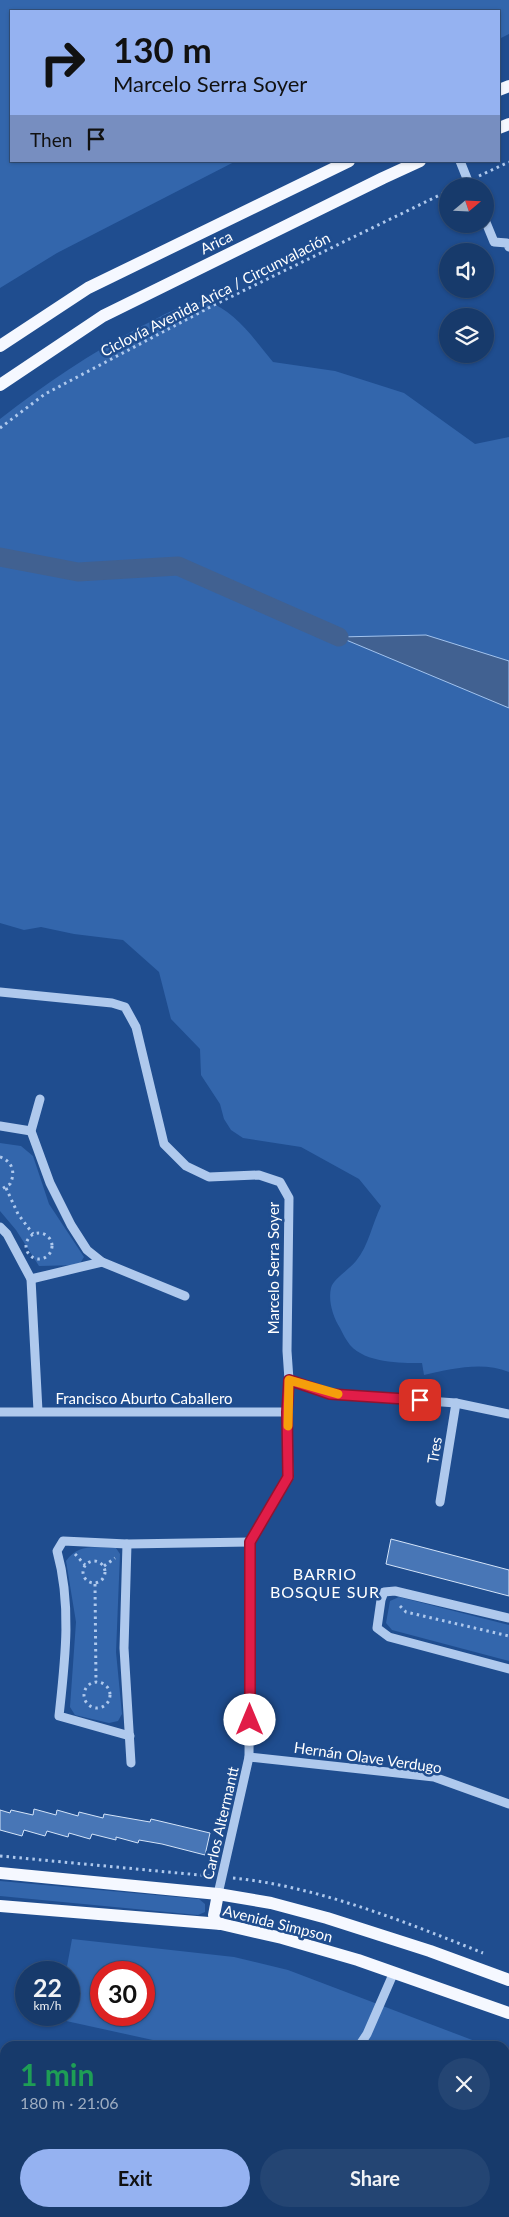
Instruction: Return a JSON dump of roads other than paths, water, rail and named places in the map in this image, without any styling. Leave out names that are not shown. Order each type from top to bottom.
[{"type":"main road","name":"Arica","points":[[0,346],[18,332],[88,288],[347,162]]},
{"type":"main road","name":"Arica","points":[[0,385],[103,316],[418,162]]},
{"type":"main road","name":"Avenida Simpson","points":[[0,1873],[218,1894],[271,1903],[327,1918],[430,1951],[509,1980]]},
{"type":"main road","points":[[218,1894],[214,1915],[215,1922],[221,1924]]},
{"type":"main road","name":"Avenida Simpson","points":[[0,1906],[221,1924],[282,1938],[394,1972],[509,2013]]},
{"type":"street","points":[[460,162],[467,178]]},
{"type":"street","points":[[490,233],[494,242],[508,243],[509,247]]},
{"type":"street","name":"Marcelo Serra Soyer","points":[[0,992],[112,1003],[125,1007],[136,1027],[164,1144],[186,1166],[209,1177],[259,1175],[280,1182],[289,1198],[286,1351],[289,1380]]},
{"type":"street","points":[[40,1099],[31,1131],[50,1183],[71,1225],[88,1250],[102,1262],[185,1296]]},
{"type":"street","points":[[0,1126],[31,1131]]},
{"type":"street","points":[[0,1226],[7,1234],[31,1279],[38,1411]]},
{"type":"street","points":[[31,1279],[102,1262]]},
{"type":"street","points":[[130,1736],[59,1716],[67,1641],[64,1576],[57,1551],[63,1541],[127,1544],[250,1542],[288,1477],[287,1412],[289,1380],[330,1394],[456,1403],[509,1414]]},
{"type":"street","name":"Tres","points":[[440,1502],[456,1403]]},
{"type":"street","name":"Francisco Aburto Caballero","points":[[0,1412],[287,1412]]},
{"type":"street","name":"Carlos Altermantt","points":[[218,1894],[249,1757],[250,1542]]},
{"type":"street","points":[[127,1544],[124,1648],[131,1763]]},
{"type":"street","points":[[509,1618],[395,1591],[384,1592],[377,1628],[389,1637],[509,1670]]},
{"type":"street","name":"Hernán Olave Verdugo","points":[[249,1757],[434,1778],[509,1804]]},
{"type":"street","points":[[362,2041],[394,1972]]},
{"type":"waterway","points":[[0,557],[78,572],[178,566],[339,637]]},
{"type":"district","name":"BARRIO BOSQUE SUR","points":[[325,1582]]}]
